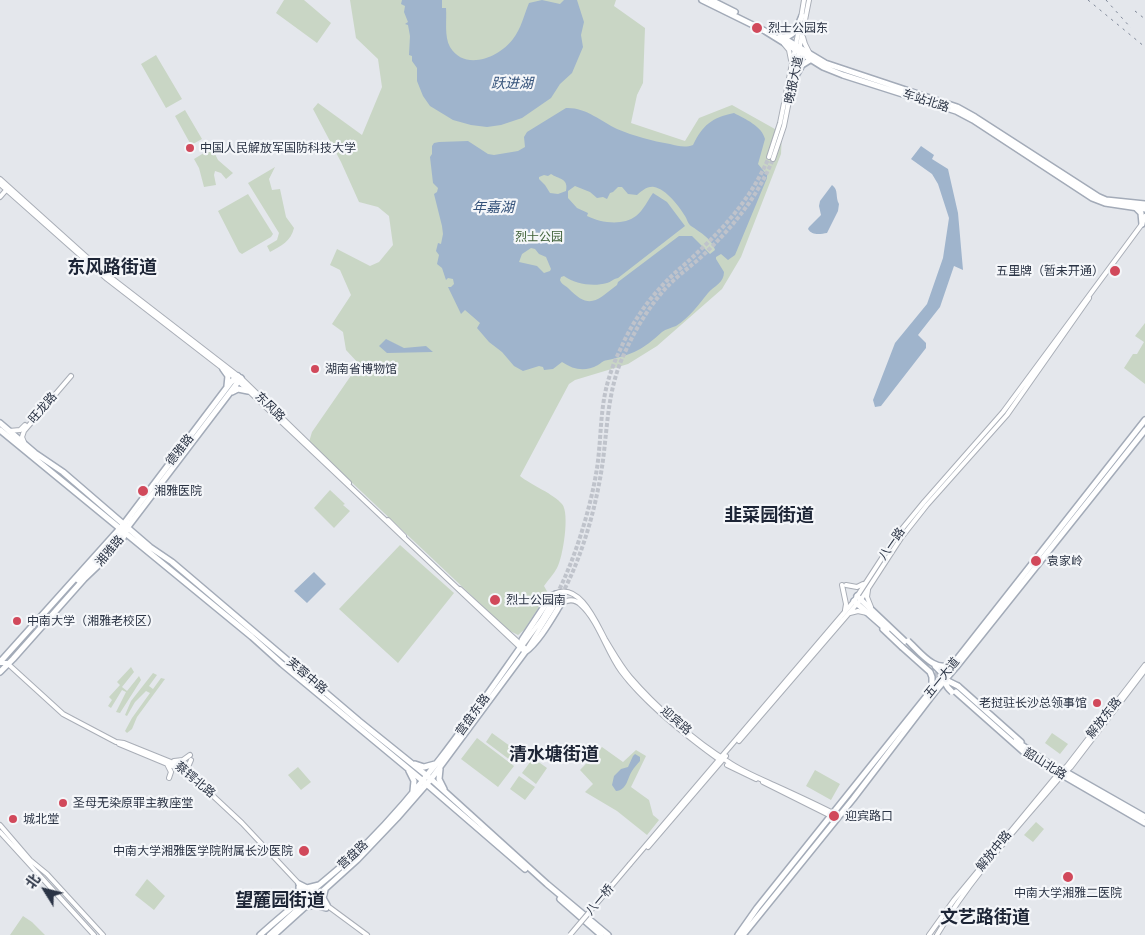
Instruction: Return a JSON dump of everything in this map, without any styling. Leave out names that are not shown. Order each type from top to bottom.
[{"type":"main road","name":"车站北路","points":[[702,0],[782,40]]},
{"type":"main road","name":"车站北路","points":[[710,0],[843,75],[956,111],[973,120],[1086,195],[1105,203],[1145,209]]},
{"type":"main road","name":"晚报大道","points":[[804,0],[797,50],[794,79],[784,126],[771,158],[792,63],[797,50],[802,32],[809,0]]},
{"type":"main road","points":[[792,63],[789,50],[782,40],[792,35],[802,16]]},
{"type":"main road","points":[[794,79],[802,65],[813,59],[804,44],[802,32]]},
{"type":"main road","name":"车站北路","points":[[813,59],[957,107],[975,116],[1088,192],[1106,200],[1144,203]]},
{"type":"main road","name":"东风路","points":[[0,179],[4,187],[107,279],[223,369],[238,378],[248,391],[513,641],[524,648]]},
{"type":"main road","points":[[0,197],[4,187]]},
{"type":"main road","name":"东风路","points":[[4,187],[100,269],[238,378],[454,584],[524,648]]},
{"type":"main road","points":[[1135,208],[1141,214],[1144,223]]},
{"type":"main road","name":"八一路","points":[[631,865],[721,759],[824,644],[845,613],[869,586],[901,538],[927,505],[1007,415],[1144,223],[1145,216]]},
{"type":"main road","name":"八一路","points":[[857,600],[865,583],[897,535],[1003,412],[1144,223]]},
{"type":"main road","points":[[223,369],[229,378],[227,388]]},
{"type":"main road","name":"旺龙路","points":[[8,430],[16,431],[23,427],[70,375],[24,431],[22,437],[25,444]]},
{"type":"main road","name":"德雅路","points":[[124,529],[227,388],[238,378]]},
{"type":"main road","name":"德雅路","points":[[124,529],[228,396],[238,378]]},
{"type":"main road","points":[[228,396],[238,389],[248,391]]},
{"type":"main road","name":"五一大道","points":[[741,934],[838,817],[992,614],[1145,420]]},
{"type":"main road","name":"芙蓉中路","points":[[0,423],[63,472],[124,529],[177,566],[608,935]]},
{"type":"main road","name":"芙蓉中路","points":[[0,430],[124,529],[252,637],[283,666],[388,751],[406,763]]},
{"type":"main road","name":"五一大道","points":[[985,624],[1145,430]]},
{"type":"main road","name":"湘雅路","points":[[16,650],[124,529]]},
{"type":"main road","name":"湘雅路","points":[[0,663],[124,529]]},
{"type":"main road","name":"湘雅路","points":[[0,672],[84,579],[106,558],[123,538],[124,529]]},
{"type":"main road","points":[[865,583],[857,587],[844,585],[845,613],[856,611],[868,614]]},
{"type":"main road","points":[[869,586],[868,601],[875,613]]},
{"type":"main road","name":"迎宾路","points":[[721,759],[698,741],[636,684],[623,669],[592,614],[574,594],[568,591],[560,592],[557,600],[569,600],[580,604],[590,616],[621,671],[634,686],[690,737],[721,759],[838,817]]},
{"type":"main road","name":"营盘东路","points":[[524,648],[530,628],[557,600]]},
{"type":"main road","name":"营盘东路","points":[[427,780],[557,600]]},
{"type":"main road","name":"营盘东路","points":[[441,762],[515,656],[524,648],[542,619],[557,600]]},
{"type":"main road","points":[[857,600],[884,621],[932,669],[933,692],[955,689]]},
{"type":"main road","points":[[857,600],[868,614],[932,669],[955,665],[955,689]]},
{"type":"main road","points":[[876,621],[902,647],[932,669],[941,672],[944,679],[955,689],[1020,740],[1025,747]]},
{"type":"main road","points":[[884,621],[890,624],[908,641],[932,669],[935,676],[944,679],[995,731],[1026,754]]},
{"type":"main road","points":[[512,636],[519,637],[530,628]]},
{"type":"main road","points":[[513,641],[516,648],[515,656]]},
{"type":"main road","name":"蔡锷北路","points":[[0,663],[8,664],[57,709],[70,718],[116,742],[124,743],[173,761],[242,822],[299,886],[366,935]]},
{"type":"main road","name":"解放东路","points":[[1062,773],[1145,664]]},
{"type":"main road","name":"解放东路","points":[[1062,773],[1071,768],[1145,670]]},
{"type":"main road","name":"韶山北路","points":[[955,689],[1026,754],[1145,817]]},
{"type":"main road","name":"韶山北路","points":[[955,689],[998,727],[1062,773],[1145,822]]},
{"type":"main road","name":"五一大道","points":[[741,934],[757,908],[832,814],[900,736]]},
{"type":"main road","name":"蔡锷北路","points":[[118,744],[163,761],[188,773]]},
{"type":"main road","points":[[388,751],[396,763]]},
{"type":"main road","points":[[173,761],[191,758],[188,773],[182,772],[178,774]]},
{"type":"main road","points":[[163,761],[171,770],[169,778]]},
{"type":"main road","points":[[406,763],[424,767],[441,762],[439,776],[444,794],[427,792],[410,800]]},
{"type":"main road","points":[[406,763],[414,781],[410,800]]},
{"type":"main road","name":"解放中路","points":[[929,935],[954,900],[1062,773]]},
{"type":"main road","name":"解放中路","points":[[937,935],[958,900],[1062,773]]},
{"type":"main road","name":"营盘路","points":[[269,935],[311,896],[363,853],[427,780]]},
{"type":"main road","name":"芙蓉中路","points":[[444,794],[601,935]]},
{"type":"main road","points":[[0,825],[30,860],[47,874],[103,935]]},
{"type":"main road","points":[[0,832],[94,935]]},
{"type":"main road","name":"八一桥","points":[[572,935],[631,865]]},
{"type":"main road","points":[[297,903],[300,896],[299,886],[310,888],[324,885],[323,898],[326,906],[313,905],[303,909]]},
{"type":"main road","name":"营盘路","points":[[260,935],[297,903],[311,896]]},
{"type":"main road","name":"营盘路","points":[[274,935],[303,909],[311,896]]},
{"type":"main road","name":"营盘路","points":[[264,935],[275,922]]},
{"type":"green space","points":[[284,0],[304,0],[331,23],[317,43],[276,13]]},
{"type":"green space","name":"烈士公园","points":[[350,0],[616,0],[614,6],[645,28],[643,83],[637,95],[631,123],[685,141],[699,118],[732,105],[782,133],[781,154],[741,257],[722,289],[657,346],[628,364],[575,380],[569,384],[520,476],[562,504],[566,525],[559,562],[556,570],[544,586],[548,593],[524,630],[518,635],[508,630],[309,442],[312,432],[359,364],[346,350],[343,332],[332,324],[351,295],[340,270],[330,265],[337,249],[370,266],[379,262],[393,245],[389,216],[378,207],[359,202],[341,162],[313,109],[318,103],[362,135],[382,87],[378,59],[356,38]]},
{"type":"green space","points":[[156,55],[182,99],[166,108],[141,64]]},
{"type":"green space","points":[[185,110],[202,139],[191,145],[175,116]]},
{"type":"green space","points":[[212,148],[218,160],[233,173],[226,179],[221,173],[215,171],[216,185],[204,187],[199,168],[194,159]]},
{"type":"green space","points":[[275,167],[269,179],[272,190],[280,189],[286,217],[294,228],[288,240],[270,252],[267,246],[277,240],[279,233],[248,183]]},
{"type":"green space","points":[[248,194],[273,234],[242,254],[239,252],[218,211]]},
{"type":"green space","points":[[1145,323],[1145,384],[1124,368],[1133,354],[1137,354],[1144,342],[1135,336]]},
{"type":"green space","points":[[330,490],[350,511],[334,528],[314,508]]},
{"type":"green space","points":[[400,545],[454,593],[398,663],[339,609]]},
{"type":"green space","points":[[131,667],[134,672],[122,687],[127,691],[139,676],[141,680],[120,713],[116,712],[126,692],[122,690],[111,708],[108,706],[112,700],[109,697],[120,685],[117,682]]},
{"type":"green space","points":[[153,673],[157,675],[149,686],[153,689],[161,678],[165,679],[137,717],[132,729],[127,733],[125,731],[132,718],[150,693],[146,691],[135,702],[127,716],[125,715],[131,701]]},
{"type":"green space","points":[[492,733],[521,754],[514,763],[486,742]]},
{"type":"green space","points":[[1052,733],[1068,744],[1060,754],[1045,743]]},
{"type":"green space","points":[[477,738],[514,766],[498,787],[461,759]]},
{"type":"green space","points":[[602,747],[623,762],[636,750],[646,756],[631,787],[649,800],[653,815],[659,820],[647,835],[617,811],[585,792],[593,784],[580,770]]},
{"type":"green space","points":[[533,758],[547,768],[536,784],[522,773]]},
{"type":"green space","points":[[298,767],[311,782],[301,790],[288,775]]},
{"type":"green space","points":[[815,770],[840,784],[831,800],[806,786]]},
{"type":"green space","points":[[519,776],[535,787],[525,800],[510,789]]},
{"type":"green space","points":[[1036,822],[1044,829],[1033,842],[1024,835]]},
{"type":"green space","points":[[147,879],[165,896],[154,910],[135,895]]},
{"type":"green space","points":[[23,916],[32,922],[45,935],[10,935]]},
{"type":"water","name":"跃进湖","points":[[402,0],[442,0],[442,8],[446,8],[446,33],[450,47],[456,55],[464,59],[473,60],[491,56],[507,46],[518,31],[529,3],[542,0],[560,4],[564,0],[577,0],[584,22],[581,35],[583,47],[572,73],[560,84],[551,98],[522,118],[501,125],[487,127],[471,125],[453,120],[430,106],[423,96],[417,81],[417,68],[412,61],[412,56],[409,55],[410,36],[408,25],[405,24],[408,22],[404,12],[405,6],[401,4]]},
{"type":"water","name":"年嘉湖","points":[[566,108],[586,112],[630,134],[681,146],[693,145],[700,132],[709,123],[719,117],[734,113],[760,130],[765,139],[758,164],[767,175],[767,178],[735,255],[728,260],[721,254],[716,257],[724,272],[724,276],[681,323],[664,331],[649,343],[625,356],[605,360],[589,369],[571,367],[562,362],[553,369],[544,370],[543,367],[539,366],[523,371],[514,366],[502,352],[489,342],[477,328],[480,323],[465,310],[461,314],[448,287],[454,284],[453,279],[448,278],[446,280],[442,268],[437,264],[439,255],[436,251],[438,243],[441,244],[443,234],[434,194],[438,188],[433,183],[430,157],[432,146],[434,143],[439,142],[468,141],[488,154],[494,155],[518,151],[525,147],[524,137],[527,132]],"holes":[[[551,174],[564,181],[567,187],[566,191],[558,194],[550,193],[539,177]],[[575,186],[590,192],[597,198],[603,197],[607,199],[610,193],[618,187],[622,187],[628,194],[637,195],[649,187],[659,188],[672,198],[690,225],[709,240],[715,250],[710,254],[692,236],[679,236],[618,282],[617,285],[599,299],[593,301],[582,299],[562,283],[561,277],[564,276],[584,284],[608,283],[618,278],[685,226],[667,202],[653,193],[639,214],[625,221],[612,222],[587,216],[588,213],[577,208],[568,198],[568,191]],[[531,248],[535,249],[539,254],[546,257],[551,269],[550,271],[544,273],[537,266],[519,262],[522,254]]]},
{"type":"water","points":[[921,146],[934,155],[932,159],[948,169],[958,213],[963,270],[954,266],[940,307],[918,335],[926,343],[926,348],[881,406],[875,407],[873,400],[895,343],[927,304],[943,258],[949,218],[938,184],[932,174],[911,159]]},
{"type":"water","points":[[832,185],[836,191],[839,204],[838,211],[827,233],[812,233],[808,229],[821,215],[820,201]]},
{"type":"water","points":[[386,339],[404,348],[426,346],[433,352],[387,353],[379,346]]},
{"type":"water","points":[[314,572],[326,584],[307,603],[294,591]]},
{"type":"water","points":[[635,754],[640,757],[640,761],[632,771],[625,786],[616,791],[612,785],[614,776],[621,769],[628,767]]},
{"type":"tunnel","points":[[557,594],[576,549],[586,516],[597,468],[606,389],[624,341],[638,317],[655,294],[708,242],[738,209],[763,171],[769,157]]},
{"type":"tunnel","points":[[562,594],[583,546],[593,511],[603,460],[612,390],[620,363],[630,342],[648,310],[665,289],[711,248],[742,213],[759,188],[773,159]]},
{"type":"tunnel","points":[[3,666],[16,650]]},
{"type":"tunnel","points":[[929,668],[943,681]]},
{"type":"railway","points":[[1088,0],[1145,47]]},
{"type":"railway","points":[[1106,0],[1131,28]]},
{"type":"railway","points":[[1135,11],[1145,19]]},
{"type":"place","name":"烈士公园东","points":[[757,28]]},
{"type":"place","name":"中国人民解放军国防科技大学","points":[[190,148]]},
{"type":"place","name":"五里牌（暂未开通）","points":[[1115,271]]},
{"type":"place","name":"湖南省博物馆","points":[[315,369]]},
{"type":"place","name":"湘雅医院","points":[[143,491]]},
{"type":"place","name":"袁家岭","points":[[1036,561]]},
{"type":"place","name":"烈士公园南","points":[[495,600]]},
{"type":"place","name":"中南大学（湘雅老校区）","points":[[17,621]]},
{"type":"place","name":"老挝驻长沙总领事馆","points":[[1097,703]]},
{"type":"place","name":"圣母无染原罪主教座堂","points":[[63,803]]},
{"type":"place","name":"迎宾路口","points":[[834,816]]},
{"type":"place","name":"城北堂","points":[[13,819]]},
{"type":"place","name":"中南大学湘雅医学院附属长沙医院","points":[[304,851]]},
{"type":"place","name":"中南大学湘雅二医院","points":[[1068,877]]},
{"type":"district","name":"东风路街道","points":[[112,268]]},
{"type":"district","name":"韭菜园街道","points":[[769,516]]},
{"type":"district","name":"清水塘街道","points":[[554,755]]},
{"type":"district","name":"望麓园街道","points":[[280,901]]},
{"type":"district","name":"文艺路街道","points":[[985,918]]}]
